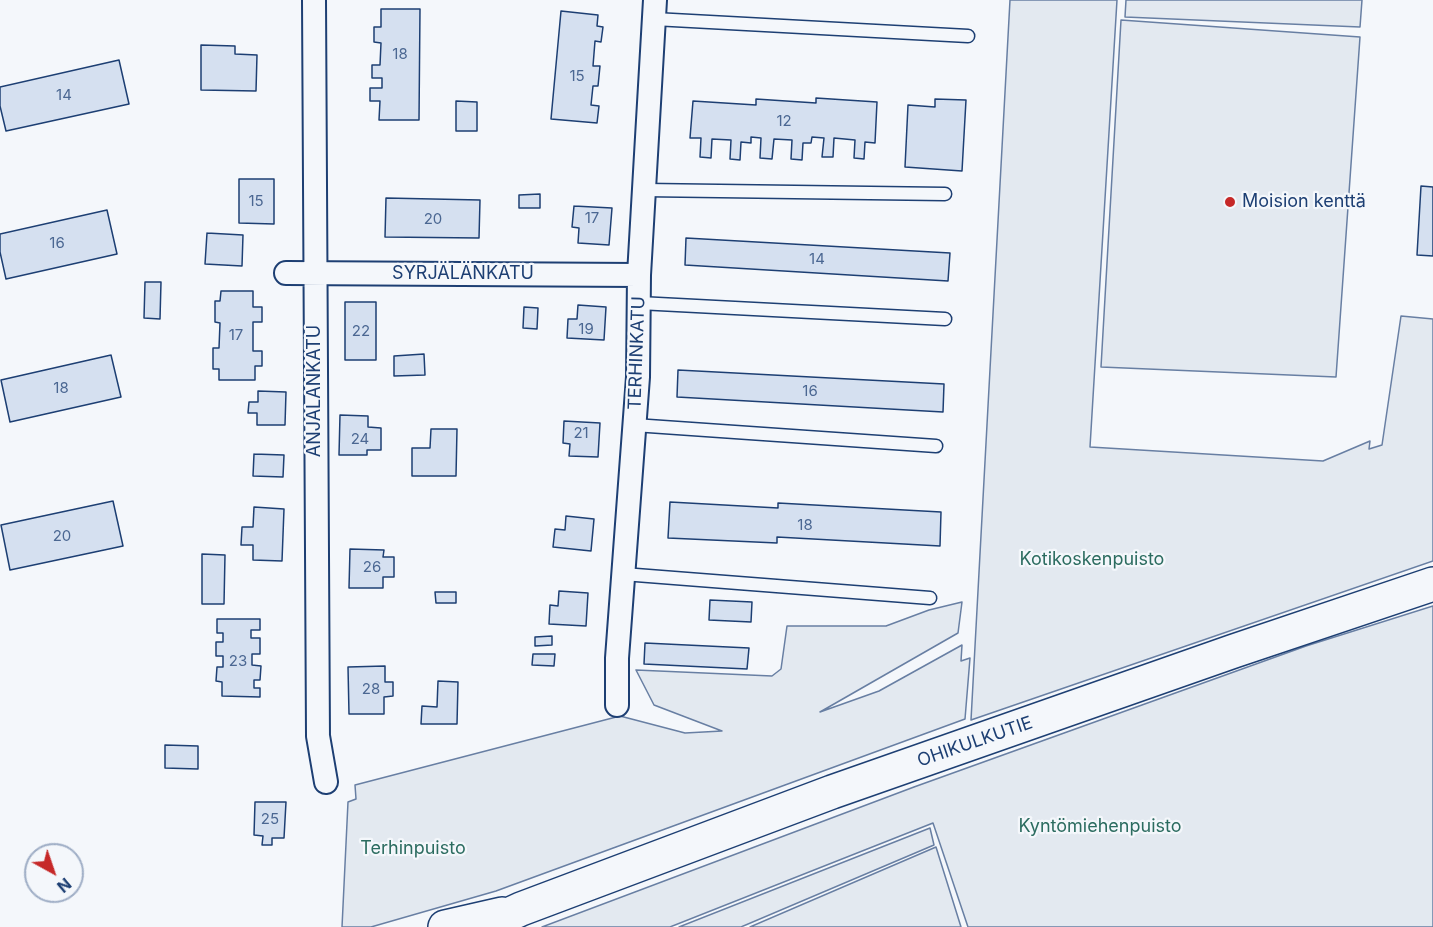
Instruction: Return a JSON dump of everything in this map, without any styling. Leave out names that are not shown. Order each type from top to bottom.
[{"type":"main road","name":"OHIKULKUTIE","points":[[482,927],[521,909],[843,788],[1433,584]]},
{"type":"main road","name":"OHIKULKUTIE","points":[[445,927],[521,909]]},
{"type":"street","name":"ANJALANKATU","points":[[314,0],[318,736],[326,782]]},
{"type":"street","name":"TERHINKATU","points":[[617,705],[617,658],[638,377],[639,275],[654,9]]},
{"type":"street","name":"SYRJÄLÄNKATU","points":[[286,273],[639,275]]},
{"type":"lane","points":[[654,9],[968,36]]},
{"type":"lane","points":[[644,190],[945,194]]},
{"type":"lane","points":[[639,303],[945,319]]},
{"type":"lane","points":[[634,425],[936,446]]},
{"type":"lane","points":[[623,574],[930,598]]},
{"type":"green space","name":"Kotikoskenpuisto","points":[[1010,0],[1117,0],[1090,447],[1323,461],[1370,441],[1369,449],[1382,445],[1401,316],[1433,319],[1433,561],[971,720]]},
{"type":"green space","points":[[1126,0],[1362,0],[1360,27],[1125,17]]},
{"type":"green space","name":"Moision kenttä","points":[[1121,20],[1360,37],[1336,377],[1101,367]]},
{"type":"green space","name":"Terhinpuisto","points":[[962,602],[958,633],[820,712],[879,691],[962,645],[961,661],[970,658],[965,719],[496,891],[371,927],[342,927],[348,802],[356,799],[355,785],[620,716],[685,733],[722,731],[654,705],[636,670],[772,676],[781,669],[787,626],[886,626],[929,610]]},
{"type":"green space","name":"Kyntömiehenpuisto","points":[[1433,606],[1433,927],[968,927],[933,823],[670,927],[542,927],[914,787],[1306,646]]},
{"type":"green space","points":[[930,828],[934,845],[741,927],[679,927]]},
{"type":"green space","points":[[936,847],[961,927],[750,927]]},
{"type":"building","points":[[381,9],[420,9],[419,120],[379,120],[380,101],[370,101],[370,88],[382,88],[382,78],[372,78],[372,65],[380,65],[381,43],[374,42],[374,27],[381,27]]},
{"type":"building","points":[[561,11],[598,15],[597,26],[603,27],[601,42],[595,41],[593,66],[600,66],[598,86],[593,86],[591,105],[599,106],[597,123],[551,119]]},
{"type":"building","points":[[201,45],[235,46],[235,54],[257,55],[256,91],[201,90]]},
{"type":"building","points":[[119,60],[129,104],[6,131],[0,106],[0,87]]},
{"type":"building","points":[[816,98],[877,102],[875,143],[865,142],[864,159],[854,158],[855,140],[834,138],[833,157],[822,157],[824,138],[812,137],[811,143],[803,143],[802,160],[791,159],[792,140],[774,139],[772,159],[760,158],[761,138],[751,137],[751,143],[741,142],[740,160],[730,159],[731,140],[712,139],[711,158],[700,157],[701,138],[690,138],[693,101],[756,105],[756,99],[816,103]]},
{"type":"building","points":[[935,99],[966,100],[962,171],[905,167],[908,105],[935,107]]},
{"type":"building","points":[[456,101],[477,102],[477,131],[456,131]]},
{"type":"building","points":[[239,179],[274,179],[274,224],[239,223]]},
{"type":"building","points":[[1421,186],[1433,187],[1433,256],[1417,255]]},
{"type":"building","points":[[540,194],[540,208],[519,208],[519,195]]},
{"type":"building","points":[[386,198],[480,200],[479,238],[385,237]]},
{"type":"building","points":[[574,206],[612,208],[609,245],[578,243],[579,228],[572,227]]},
{"type":"building","points":[[107,210],[117,254],[6,279],[0,252],[0,234]]},
{"type":"building","points":[[207,233],[243,235],[242,266],[205,264]]},
{"type":"building","points":[[686,238],[950,253],[948,281],[685,265]]},
{"type":"building","points":[[145,282],[161,282],[160,319],[144,318]]},
{"type":"building","points":[[221,291],[253,291],[253,307],[262,307],[262,322],[253,322],[253,351],[262,351],[262,366],[255,366],[255,380],[219,380],[219,369],[213,369],[213,348],[219,348],[220,323],[215,322],[215,301],[220,301]]},
{"type":"building","points":[[345,302],[376,302],[376,360],[345,360]]},
{"type":"building","points":[[578,305],[606,307],[604,340],[567,338],[568,319],[577,319]]},
{"type":"building","points":[[524,307],[538,308],[537,329],[523,328]]},
{"type":"building","points":[[424,354],[425,375],[394,376],[394,356]]},
{"type":"building","points":[[111,355],[121,397],[10,422],[1,380]]},
{"type":"building","points":[[678,370],[944,384],[943,412],[677,397]]},
{"type":"building","points":[[258,391],[286,392],[285,425],[257,425],[257,413],[248,413],[249,402],[258,402]]},
{"type":"building","points":[[340,415],[368,416],[368,427],[381,428],[381,450],[367,450],[367,455],[339,455]]},
{"type":"building","points":[[564,421],[600,423],[598,457],[569,456],[570,444],[563,443]]},
{"type":"building","points":[[431,429],[457,429],[456,476],[412,476],[412,448],[430,448]]},
{"type":"building","points":[[254,454],[284,455],[283,477],[253,476]]},
{"type":"building","points":[[113,501],[123,546],[10,570],[1,525]]},
{"type":"building","points":[[670,502],[778,508],[778,503],[941,512],[940,546],[777,537],[777,543],[668,538]]},
{"type":"building","points":[[254,507],[284,509],[282,561],[253,560],[253,545],[241,545],[242,527],[253,527]]},
{"type":"building","points":[[566,516],[594,519],[591,551],[553,547],[555,529],[565,530]]},
{"type":"building","points":[[350,549],[384,550],[383,557],[394,557],[394,577],[383,577],[383,588],[349,588]]},
{"type":"building","points":[[202,554],[225,555],[224,604],[202,604]]},
{"type":"building","points":[[559,591],[588,593],[586,626],[549,624],[550,605],[558,606]]},
{"type":"building","points":[[435,592],[456,592],[456,603],[436,603]]},
{"type":"building","points":[[710,600],[752,602],[751,622],[709,620]]},
{"type":"building","points":[[217,619],[260,619],[260,630],[251,630],[251,638],[260,638],[260,654],[252,654],[252,665],[261,666],[260,680],[254,680],[254,688],[260,688],[260,697],[222,696],[222,682],[216,681],[217,667],[223,667],[223,656],[216,656],[216,642],[223,642],[223,633],[217,633]]},
{"type":"building","points":[[552,636],[552,645],[535,646],[535,637]]},
{"type":"building","points":[[645,643],[749,648],[747,669],[644,664]]},
{"type":"building","points":[[533,654],[555,654],[554,666],[532,665]]},
{"type":"building","points":[[385,666],[385,682],[393,682],[393,696],[384,697],[384,714],[349,714],[348,667]]},
{"type":"building","points":[[438,681],[458,682],[457,724],[421,724],[422,706],[437,707]]},
{"type":"building","points":[[165,745],[198,746],[198,769],[165,768]]},
{"type":"building","points":[[255,802],[286,802],[284,838],[272,838],[272,845],[262,845],[263,836],[254,835]]},
{"type":"place","name":"Moision kenttä","points":[[1230,202]]}]
